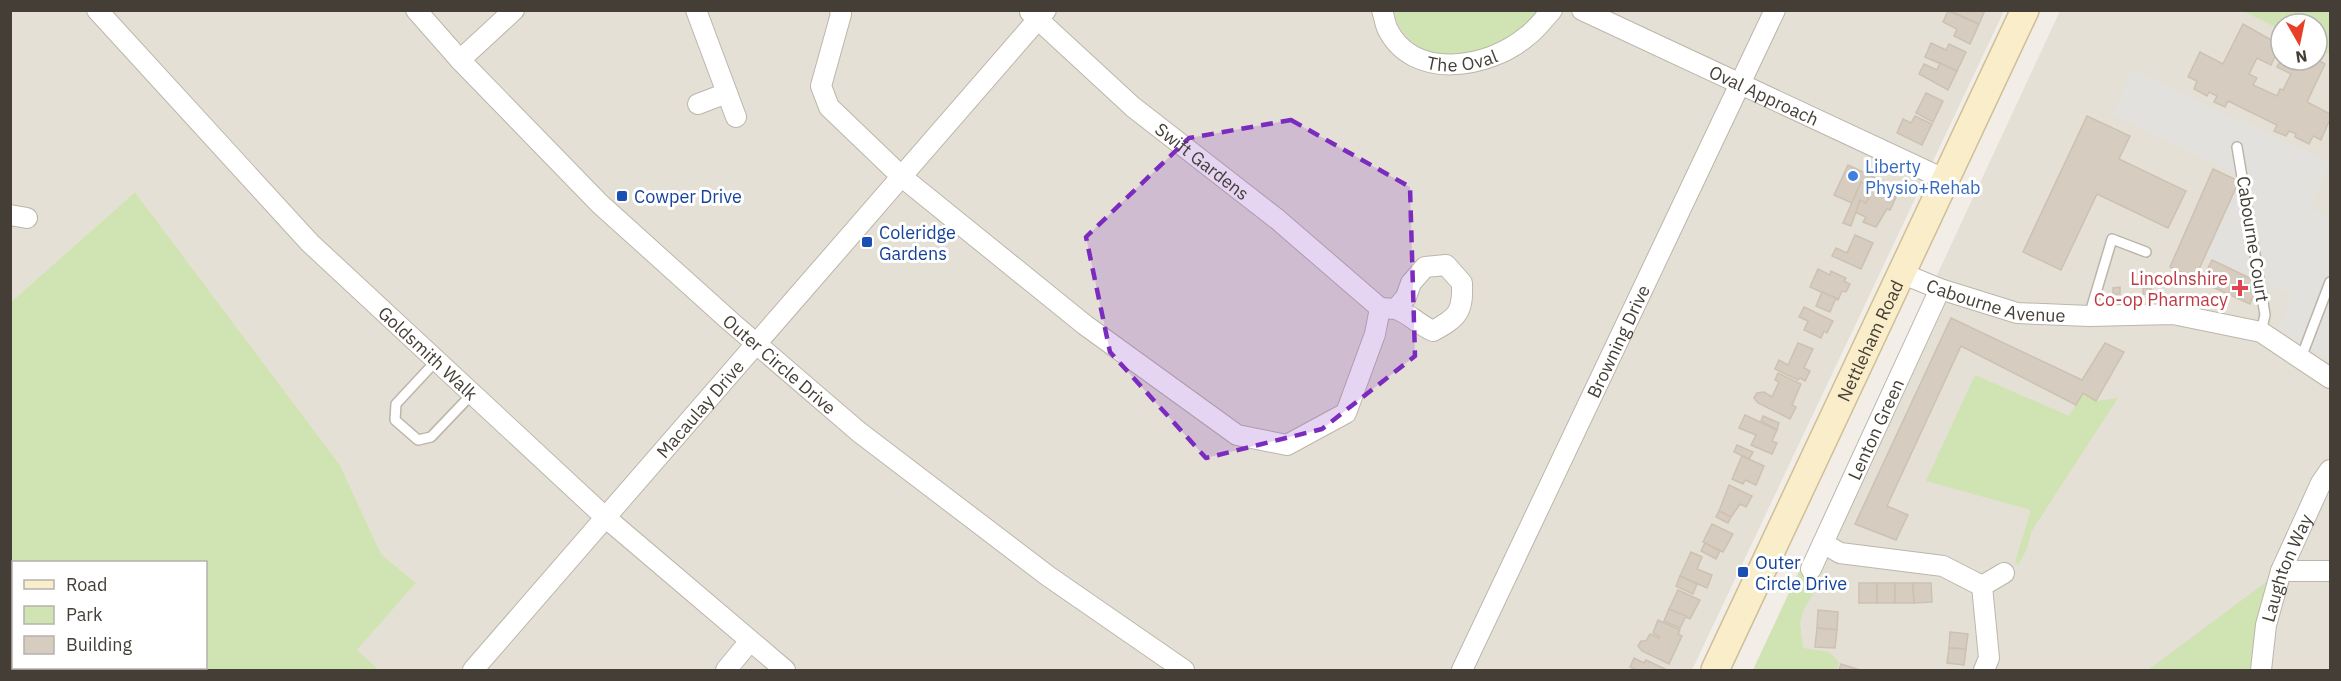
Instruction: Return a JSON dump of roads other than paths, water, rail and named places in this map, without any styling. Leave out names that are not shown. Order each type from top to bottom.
[{"type":"main road","name":"Nettleham Road","points":[[1715,670],[2025,10]]},
{"type":"street","name":"Goldsmith Walk","points":[[97,10],[310,243],[605,517],[785,670]]},
{"type":"street","name":"Outer Circle Drive","points":[[416,10],[460,60],[600,204],[757,345],[868,439],[1048,576],[1184,670]]},
{"type":"street","points":[[460,60],[514,10]]},
{"type":"street","points":[[696,10],[736,117]]},
{"type":"street","points":[[840,10],[841,14],[821,86],[829,107],[902,177]]},
{"type":"street","name":"The Oval","points":[[1382,10],[1388,30],[1401,46],[1414,56],[1432,64],[1461,66],[1493,57],[1526,38],[1552,10]]},
{"type":"street","name":"Oval Approach","points":[[1582,10],[1946,180]]},
{"type":"street","name":"Browning Drive","points":[[1462,670],[1775,10]]},
{"type":"street","name":"Macaulay Drive","points":[[473,670],[902,177],[1037,14]]},
{"type":"street","name":"Swift Gardens","points":[[902,177],[1085,325],[1237,435],[1287,445],[1346,413],[1375,334],[1388,309],[1133,106],[1037,14]]},
{"type":"street","points":[[698,104],[727,93]]},
{"type":"street","name":"Cabourne Avenue","points":[[1901,273],[1940,290],[2017,313],[2089,316],[2173,314],[2261,332],[2331,378]]},
{"type":"street","name":"Lenton Green","points":[[1811,569],[1940,290]]},
{"type":"street","name":"Laughton Way","points":[[2261,670],[2266,625],[2281,571],[2321,483],[2331,470]]},
{"type":"street","points":[[1823,543],[1840,553],[1943,566],[1982,586]]},
{"type":"street","points":[[2281,571],[2331,571]]},
{"type":"street","points":[[1982,586],[2004,573]]},
{"type":"street","points":[[1982,586],[1989,658],[1984,670]]},
{"type":"street","points":[[726,670],[750,641]]},
{"type":"lane","name":"Cabourne Court","points":[[2237,147],[2265,315],[2261,332]]},
{"type":"lane","points":[[2089,316],[2112,239],[2146,252]]},
{"type":"lane","points":[[2301,358],[2331,282]]},
{"type":"lane","points":[[436,361],[396,404],[395,420],[418,440],[431,437],[472,394]]},
{"type":"place","name":"Liberty Physio+Rehab","points":[[1853,176]]},
{"type":"place","name":"Cowper Drive","points":[[622,196]]},
{"type":"place","name":"Coleridge Gardens","points":[[867,242]]},
{"type":"place","name":"Lincolnshire Co-op Pharmacy","points":[[2240,288]]},
{"type":"place","name":"Outer Circle Drive","points":[[1743,572]]}]
